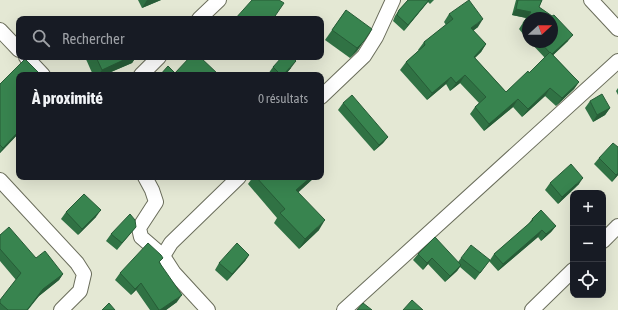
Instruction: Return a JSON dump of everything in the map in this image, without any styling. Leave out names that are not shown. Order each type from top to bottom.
[{"type":"street","points":[[202,16],[219,0]]},
{"type":"street","points":[[324,94],[364,56],[376,38],[394,0]]},
{"type":"street","points":[[591,0],[618,29]]},
{"type":"street","points":[[0,30],[16,47]]},
{"type":"street","points":[[29,60],[40,72]]},
{"type":"street","points":[[144,72],[156,60]]},
{"type":"street","points":[[344,310],[618,61]]},
{"type":"street","points":[[0,180],[78,263],[84,274],[80,292],[61,310]]},
{"type":"street","points":[[147,180],[156,202],[139,228],[141,238],[163,256],[174,273],[208,310]]},
{"type":"street","points":[[163,256],[171,243],[236,180]]},
{"type":"street","points":[[606,238],[618,226]]},
{"type":"street","points":[[532,310],[570,273]]},
{"type":"building","points":[[252,0],[279,0],[284,3],[275,16],[238,16]]},
{"type":"building","points":[[408,0],[429,0],[408,25],[397,15],[399,10]]},
{"type":"building","points":[[469,0],[483,19],[471,28],[486,44],[474,57],[506,92],[528,71],[529,73],[550,52],[579,82],[562,98],[550,88],[528,109],[518,99],[489,124],[475,107],[486,97],[465,75],[456,83],[451,77],[432,93],[406,62],[425,45],[424,42],[453,19],[449,14]]},
{"type":"building","points":[[518,0],[542,0],[539,7],[546,12],[531,12],[516,9]]},
{"type":"building","points":[[346,10],[372,29],[357,48],[332,30]]},
{"type":"building","points":[[558,19],[573,35],[552,54],[545,48],[558,48]]},
{"type":"building","points":[[24,60],[26,60],[38,72],[16,72],[16,134],[3,148],[0,145],[0,84]]},
{"type":"building","points":[[97,60],[124,60],[102,70]]},
{"type":"building","points":[[187,60],[203,60],[216,72],[176,72]]},
{"type":"building","points":[[279,60],[296,61],[286,72],[278,72],[273,67]]},
{"type":"building","points":[[168,66],[174,72],[163,72]]},
{"type":"building","points":[[602,94],[610,108],[597,115],[590,101]]},
{"type":"building","points":[[352,95],[388,137],[379,145],[343,103]]},
{"type":"building","points":[[613,143],[618,147],[618,173],[616,175],[599,158]]},
{"type":"building","points":[[571,164],[583,178],[562,197],[550,183]]},
{"type":"building","points":[[259,180],[308,180],[296,190],[325,220],[305,239],[280,213],[285,209]]},
{"type":"building","points":[[84,194],[101,210],[82,229],[66,212]]},
{"type":"building","points":[[541,210],[556,226],[546,234],[542,230],[503,264],[494,254],[533,220],[532,219]]},
{"type":"building","points":[[130,214],[135,220],[136,227],[122,243],[111,234]]},
{"type":"building","points":[[9,227],[36,258],[45,251],[63,274],[43,289],[27,310],[8,310],[0,303],[0,300],[21,273],[0,249],[0,235]]},
{"type":"building","points":[[435,237],[461,265],[450,276],[432,258],[427,263],[418,254]]},
{"type":"building","points":[[148,243],[163,258],[159,262],[182,295],[160,310],[141,283],[135,289],[120,273]]},
{"type":"building","points":[[237,243],[249,255],[232,274],[219,263]]},
{"type":"building","points":[[471,245],[490,260],[480,273],[461,258]]},
{"type":"building","points":[[412,300],[423,310],[403,310]]},
{"type":"building","points":[[109,303],[115,310],[102,310]]},
{"type":"building","points":[[363,303],[372,310],[357,310]]}]
